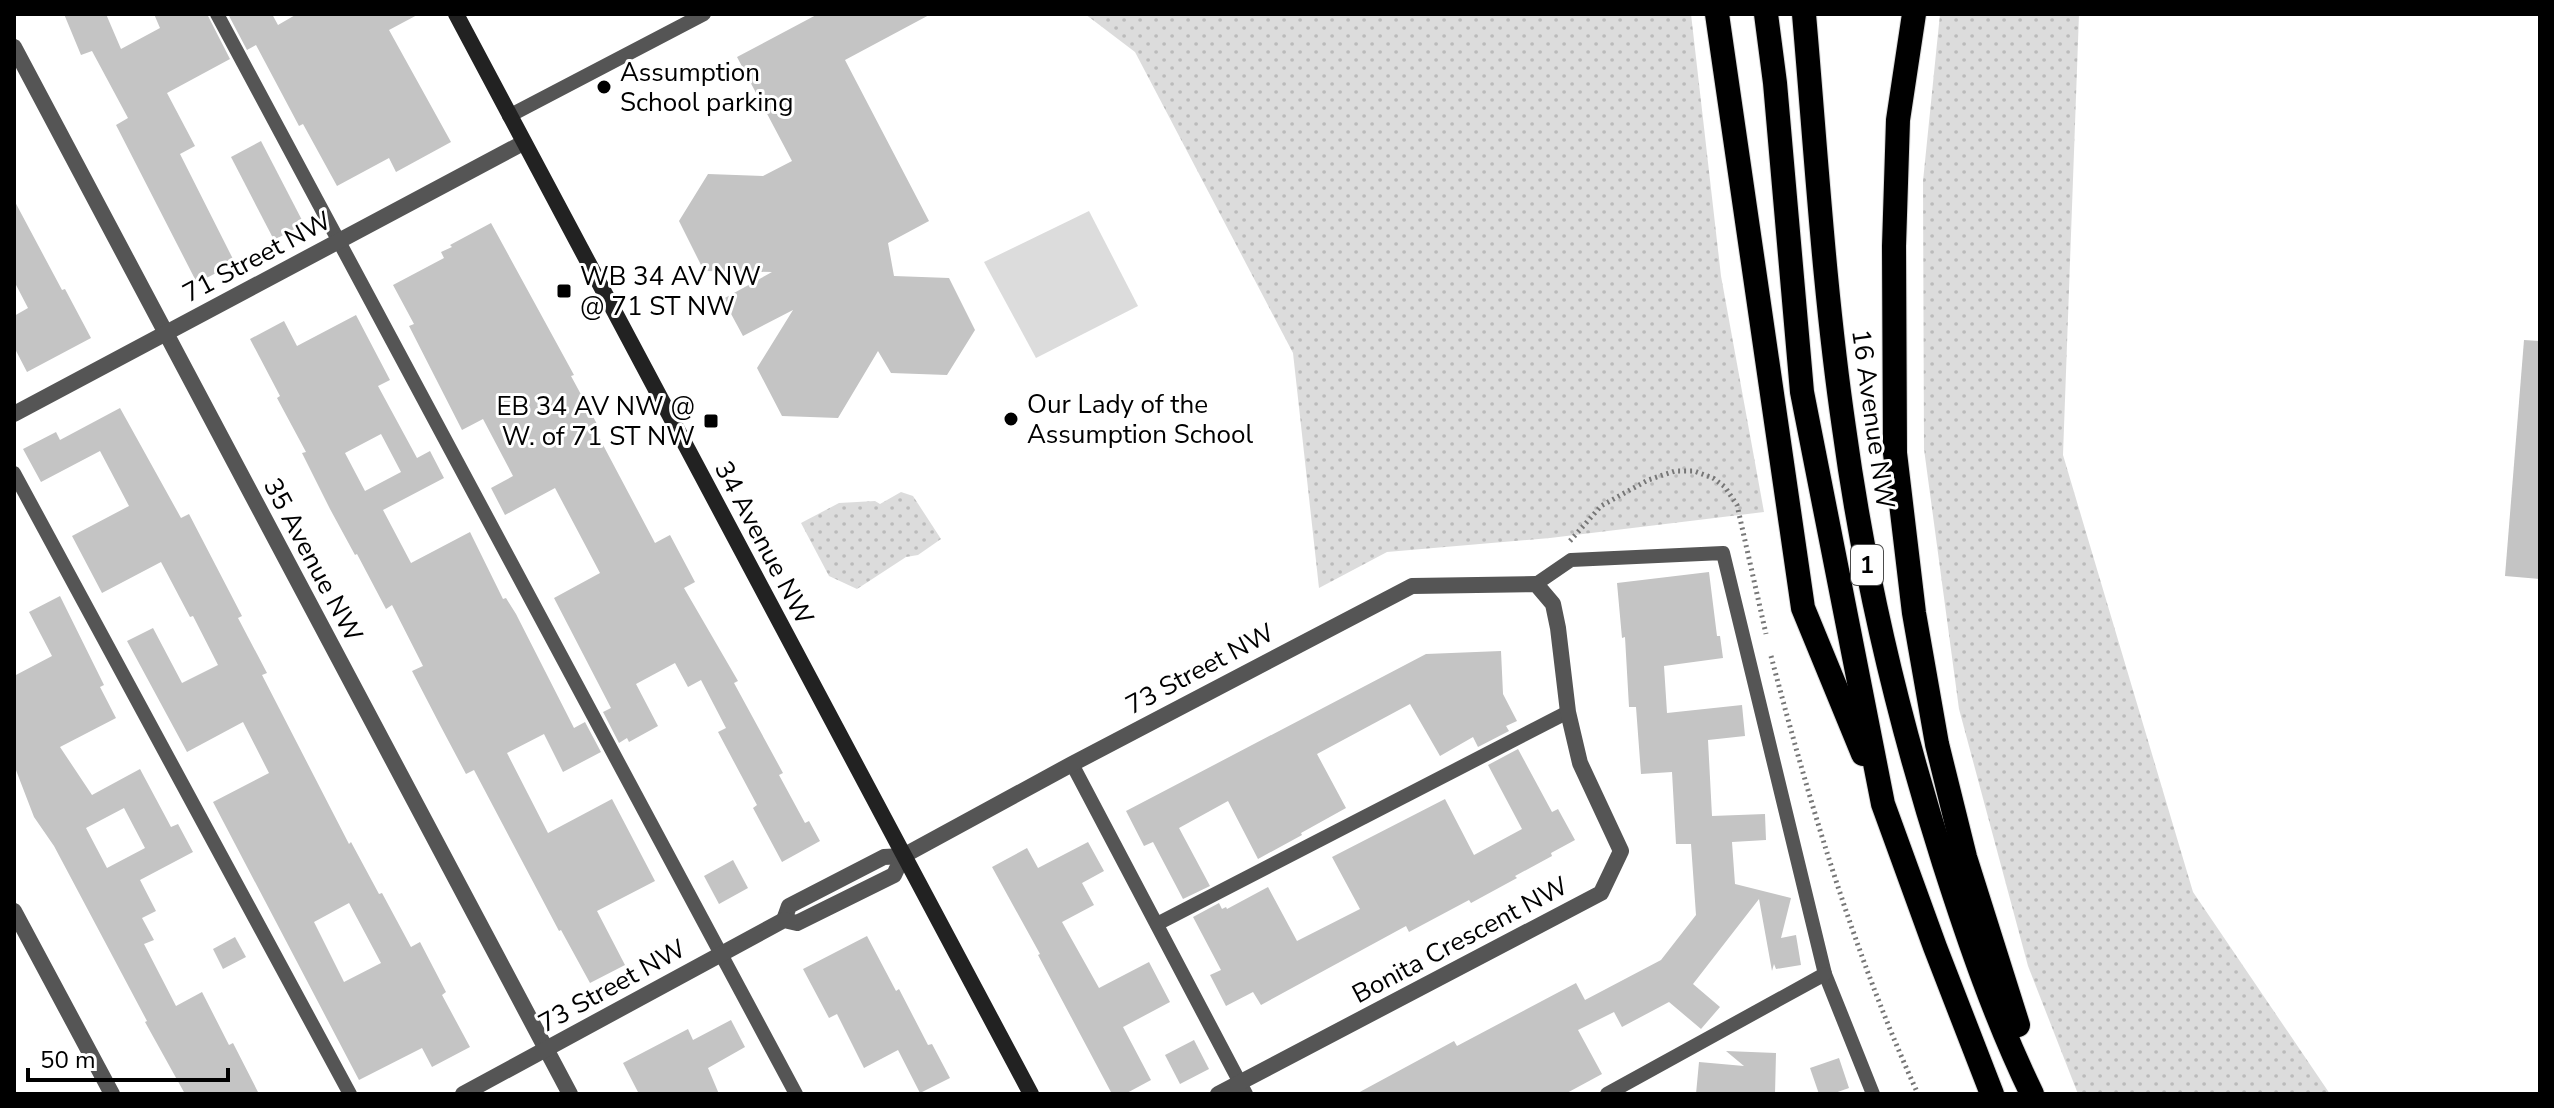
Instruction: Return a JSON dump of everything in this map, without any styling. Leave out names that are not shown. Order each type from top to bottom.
[{"type":"highway","points":[[1717,14],[1803,608],[1883,804]]},
{"type":"highway","name":"1","points":[[1766,14],[1775,83],[1802,392],[1883,804],[1992,1094]]},
{"type":"highway","name":"16 Avenue NW","points":[[1804,14],[1834,354],[1844,433],[1867,562],[1894,683],[1934,832],[1991,998],[2032,1094]]},
{"type":"highway","points":[[1914,14],[1898,120],[1894,246],[1895,453],[1909,573],[1930,708],[1962,845],[2002,979],[2046,1094]]},
{"type":"street","name":"34 Avenue NW","points":[[456,14],[1031,1094]]},
{"type":"street","name":"35 Avenue NW","points":[[14,47],[570,1094]]},
{"type":"street","name":"71 Street NW","points":[[14,414],[523,143]]},
{"type":"street","name":"73 Street NW","points":[[463,1094],[784,920],[789,906],[884,857],[903,856],[1412,586],[1536,584]]},
{"type":"street","name":"Bonita Crescent NW","points":[[1218,1094],[1243,1088],[1601,893],[1621,851],[1580,763],[1568,712],[1553,604],[1536,584]]},
{"type":"street","points":[[14,911],[112,1094]]},
{"type":"lane","points":[[217,14],[796,1094]]},
{"type":"lane","points":[[509,116],[704,14]]},
{"type":"lane","points":[[14,473],[350,1094]]},
{"type":"lane","points":[[1536,584],[1571,560],[1723,553],[1825,974],[1873,1094]]},
{"type":"lane","points":[[1157,924],[1568,712]]},
{"type":"lane","points":[[1072,764],[1243,1088]]},
{"type":"lane","points":[[1607,1094],[1825,974]]},
{"type":"shaded area","points":[[1085,14],[1691,14],[1721,276],[1764,512],[1550,538],[1387,552],[1319,588],[1293,353],[1135,52]]},
{"type":"shaded area","points":[[1940,14],[2079,14],[2063,455],[2193,892],[2330,1094],[2078,1094],[2028,966],[1959,709],[1924,449],[1923,181]]},
{"type":"shaded area","points":[[1089,211],[1138,306],[1036,358],[984,262]]},
{"type":"shaded area","points":[[901,492],[913,496],[941,539],[918,555],[906,557],[857,589],[829,576],[801,523],[839,503],[875,501],[880,504]]},
{"type":"building","points":[[64,14],[106,14],[121,49],[160,28],[154,14],[207,14],[230,59],[167,93],[195,146],[180,154],[235,263],[197,283],[116,125],[128,118],[92,51],[81,55]]},
{"type":"building","points":[[228,14],[272,14],[278,25],[297,14],[419,14],[389,30],[451,142],[396,172],[389,158],[337,186],[303,124],[299,126],[256,45],[247,50]]},
{"type":"building","points":[[818,14],[931,14],[845,60],[929,221],[888,243],[894,276],[949,278],[975,330],[947,375],[891,373],[878,351],[838,418],[782,416],[757,368],[793,310],[743,336],[723,299],[772,272],[704,271],[679,221],[708,174],[763,176],[792,161],[737,57]]},
{"type":"building","points":[[261,141],[304,224],[274,240],[231,157]]},
{"type":"building","points":[[14,200],[91,338],[27,372],[14,347],[14,316],[28,308],[14,281]]},
{"type":"building","points":[[491,223],[574,375],[571,376],[597,424],[593,426],[655,543],[670,535],[695,582],[684,588],[738,681],[734,683],[783,773],[779,775],[805,823],[809,821],[820,841],[782,862],[753,808],[757,805],[718,732],[726,728],[701,680],[688,687],[675,663],[636,684],[658,726],[629,742],[627,738],[619,743],[603,712],[611,708],[554,598],[600,573],[555,488],[505,515],[491,488],[513,476],[483,419],[462,430],[409,326],[414,324],[393,285],[444,258],[441,252],[452,247],[450,245]]},
{"type":"building","points":[[356,315],[390,380],[378,386],[417,458],[430,451],[444,478],[383,510],[411,563],[470,532],[574,728],[585,722],[601,752],[563,772],[544,734],[507,753],[548,833],[612,799],[655,881],[597,911],[625,965],[590,983],[474,770],[466,774],[440,725],[412,671],[423,666],[392,605],[386,609],[330,509],[302,453],[306,452],[277,398],[280,396],[250,339],[284,321],[297,346]],"holes":[[[381,434],[401,472],[365,491],[345,453]]]},
{"type":"building","points":[[2524,340],[2540,341],[2540,579],[2505,576]]},
{"type":"building","points":[[120,408],[181,518],[189,514],[242,616],[238,618],[267,673],[262,675],[349,844],[351,842],[379,894],[382,893],[411,947],[420,942],[446,992],[442,995],[470,1047],[432,1067],[422,1048],[359,1080],[213,802],[269,773],[243,722],[187,752],[127,641],[153,628],[182,683],[218,665],[161,562],[102,593],[72,536],[129,506],[100,451],[41,482],[23,449],[56,432],[60,440]],"holes":[[[349,903],[381,963],[344,982],[314,922]]]},
{"type":"building","points":[[1709,572],[1723,658],[1664,666],[1667,713],[1742,705],[1745,736],[1708,740],[1712,816],[1765,814],[1766,840],[1732,842],[1735,884],[1791,898],[1781,938],[1796,935],[1801,965],[1776,969],[1774,964],[1772,971],[1759,899],[1693,984],[1720,1007],[1701,1029],[1669,1002],[1622,1027],[1614,1012],[1578,1030],[1602,1074],[1565,1094],[1356,1094],[1454,1041],[1457,1046],[1576,983],[1585,1000],[1661,960],[1696,915],[1691,844],[1676,844],[1672,772],[1641,774],[1636,707],[1629,707],[1625,637],[1622,638],[1617,583]]},
{"type":"building","points":[[60,596],[104,685],[100,687],[116,718],[60,747],[92,795],[140,769],[171,827],[178,824],[193,852],[140,880],[156,911],[142,918],[154,940],[144,944],[176,1006],[202,992],[259,1094],[185,1094],[54,846],[34,817],[14,765],[14,676],[52,656],[29,612]],"holes":[[[124,808],[145,848],[107,868],[86,828]]]},
{"type":"building","points":[[1501,651],[1503,694],[1517,721],[1506,726],[1509,731],[1478,747],[1473,737],[1440,756],[1410,704],[1317,754],[1346,808],[1258,859],[1228,801],[1179,828],[1210,886],[1183,899],[1153,842],[1144,846],[1126,811],[1426,654]]},
{"type":"building","points":[[1518,749],[1552,812],[1558,809],[1575,840],[1515,876],[1517,878],[1471,903],[1469,900],[1409,932],[1406,926],[1261,1005],[1253,992],[1226,1006],[1210,975],[1221,970],[1193,917],[1219,903],[1222,909],[1227,909],[1268,887],[1297,941],[1360,909],[1332,857],[1445,799],[1474,855],[1522,829],[1488,765]]},
{"type":"building","points":[[1088,842],[1104,871],[1082,883],[1094,905],[1062,922],[1099,988],[1149,962],[1170,1002],[1123,1027],[1151,1080],[1125,1094],[1112,1094],[992,867],[1027,848],[1038,868]]},
{"type":"building","points":[[733,860],[748,888],[719,904],[704,876]]},
{"type":"building","points":[[867,936],[896,991],[899,989],[928,1045],[932,1044],[950,1078],[920,1093],[898,1050],[864,1068],[837,1014],[829,1018],[803,969]]},
{"type":"building","points":[[235,937],[246,957],[223,969],[213,949]]},
{"type":"building","points":[[731,1020],[745,1047],[708,1068],[719,1094],[639,1094],[623,1063],[688,1029],[693,1040]]},
{"type":"building","points":[[1194,1040],[1209,1069],[1180,1084],[1165,1055]]},
{"type":"building","points":[[1726,1051],[1776,1053],[1775,1094],[1696,1094],[1699,1062],[1744,1066]]},
{"type":"building","points":[[1839,1058],[1849,1088],[1832,1094],[1819,1094],[1810,1068]]},
{"type":"place","name":"Assumption School parking","points":[[604,87]]},
{"type":"place","name":"WB 34 AV NW @ 71 ST NW","points":[[564,291]]},
{"type":"place","name":"Our Lady of the Assumption School","points":[[1011,419]]},
{"type":"place","name":"EB 34 AV NW @ W. of 71 ST NW","points":[[711,421]]}]
